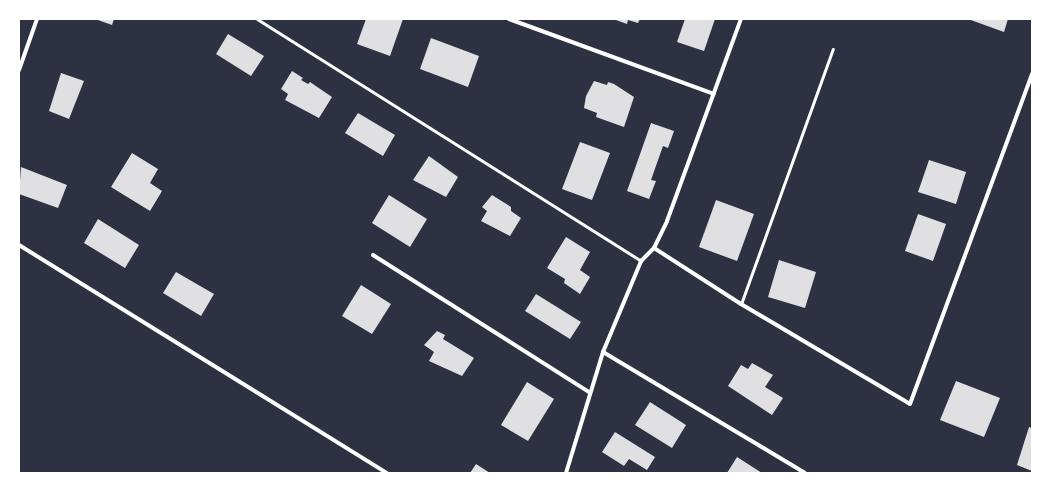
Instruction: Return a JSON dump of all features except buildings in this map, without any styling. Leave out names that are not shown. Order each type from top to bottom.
[{"type":"street","points":[[19,70],[37,19]]},
{"type":"street","points":[[509,19],[714,94]]},
{"type":"street","points":[[566,473],[589,392],[603,352],[641,261],[654,248],[667,221],[741,19]]},
{"type":"street","points":[[654,248],[741,304],[910,404],[1032,74]]},
{"type":"street","points":[[19,245],[387,473]]},
{"type":"street","points":[[373,255],[589,392]]},
{"type":"street","points":[[603,352],[805,473]]},
{"type":"lane","points":[[256,19],[641,261]]},
{"type":"lane","points":[[741,304],[833,49]]}]
